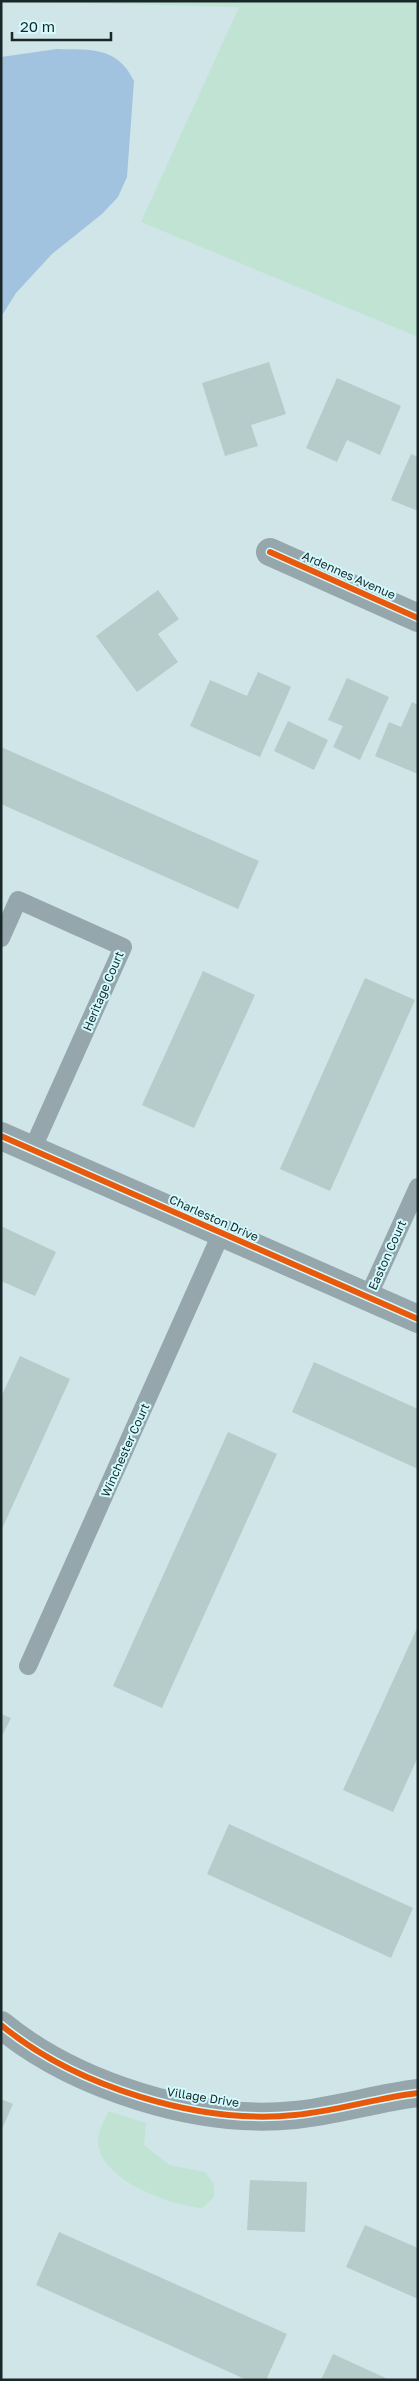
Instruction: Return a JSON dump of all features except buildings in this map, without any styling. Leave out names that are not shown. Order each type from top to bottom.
[{"type":"street","name":"Ardennes Avenue","points":[[270,552],[418,618]]},
{"type":"street","name":"Charleston Drive","points":[[1,1136],[418,1319]]},
{"type":"street","name":"Village Drive","points":[[1,2025],[36,2049],[104,2085],[173,2105],[213,2112],[250,2116],[294,2115],[418,2093]]},
{"type":"lane","name":"Heritage Court","points":[[1,938],[18,900],[123,947],[32,1150]]},
{"type":"lane","name":"Easton Court","points":[[368,1297],[418,1186]]},
{"type":"lane","name":"Winchester Court","points":[[28,1666],[221,1234]]},
{"type":"green space","points":[[1,1],[418,1],[418,337],[141,222],[239,7]]},
{"type":"green space","points":[[108,2111],[146,2123],[144,2145],[169,2165],[205,2172],[214,2184],[214,2197],[202,2208],[188,2206],[155,2196],[122,2178],[110,2167],[101,2154],[98,2140],[100,2129]]},
{"type":"water","points":[[57,49],[102,52],[120,61],[134,81],[127,177],[118,197],[102,214],[52,254],[16,293],[1,317],[1,57]]},
{"type":"cycle path","points":[[270,552],[418,618]]},
{"type":"cycle path","points":[[1,1136],[418,1319]]},
{"type":"cycle path","points":[[1,2025],[31,2047],[101,2083],[140,2097],[179,2107],[219,2114],[258,2117],[295,2115],[326,2111],[418,2093]]}]
